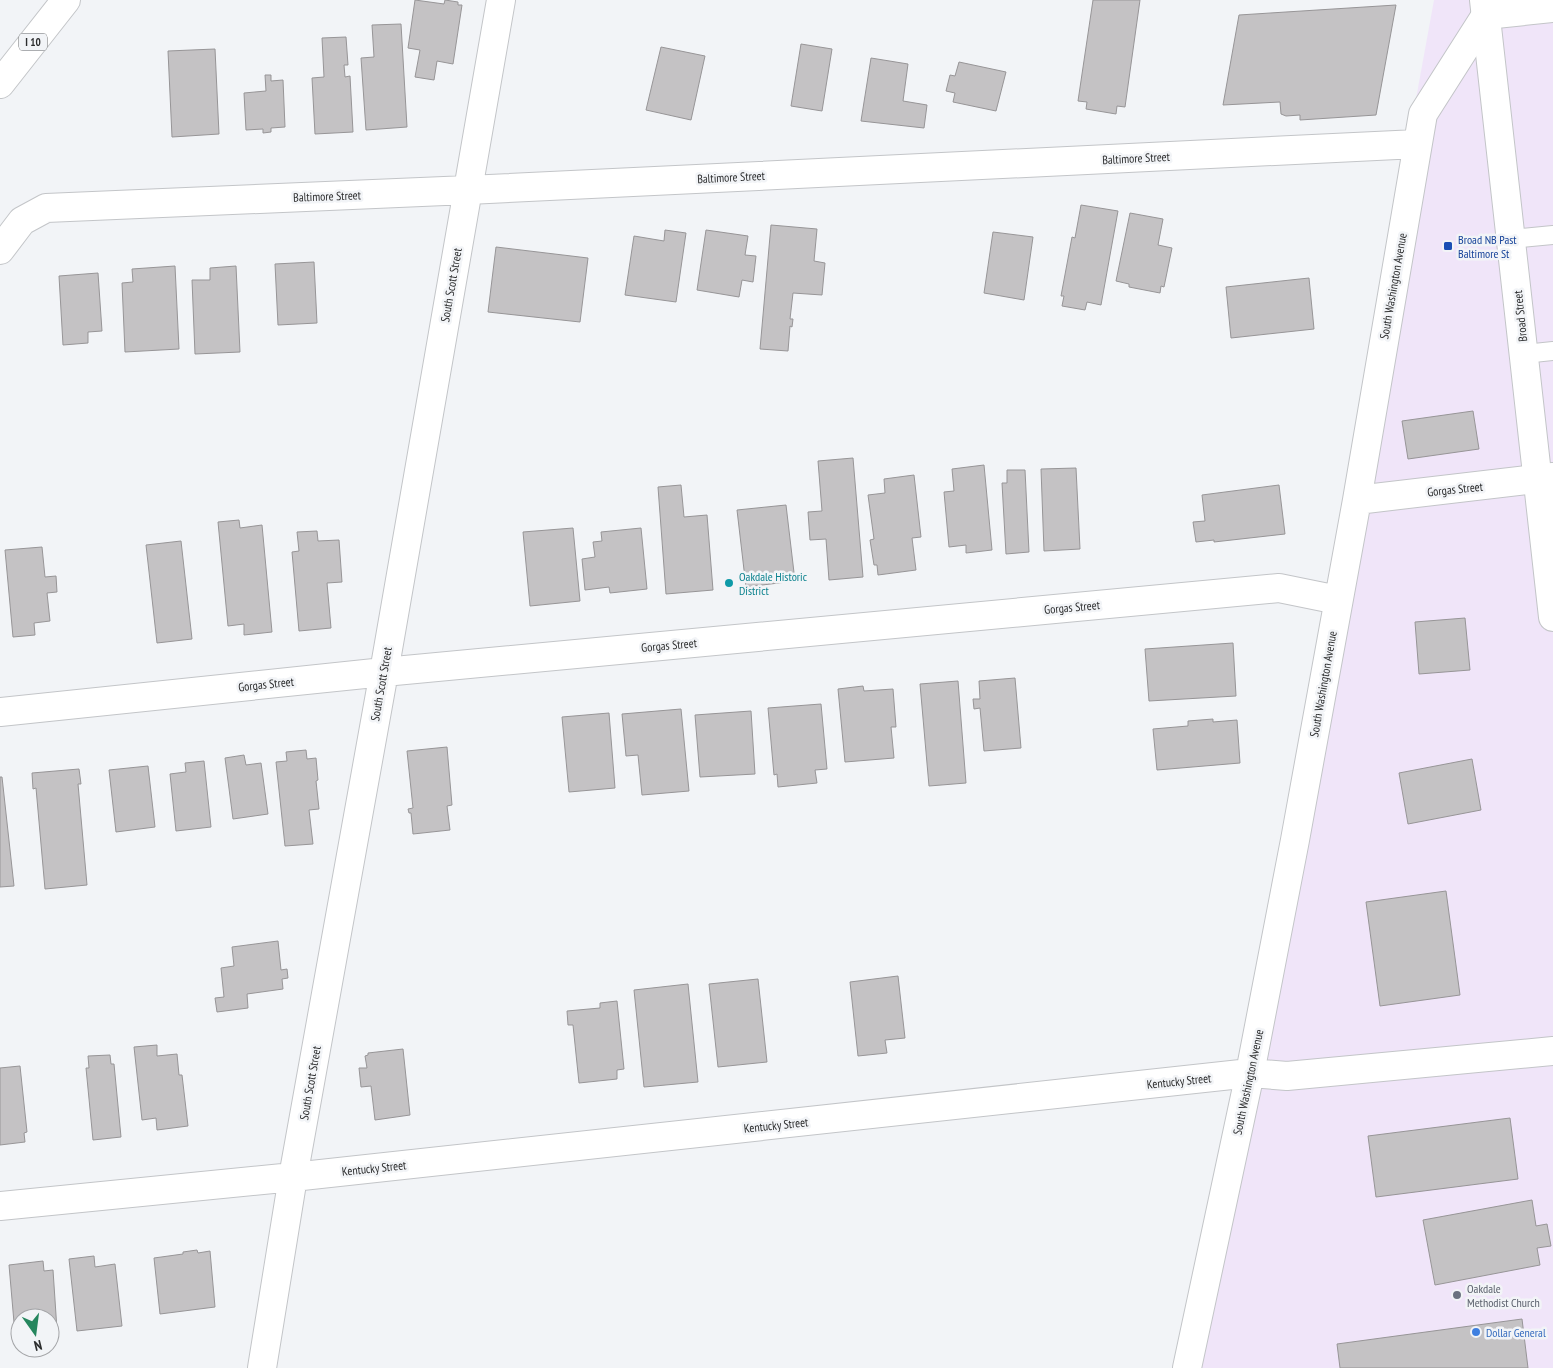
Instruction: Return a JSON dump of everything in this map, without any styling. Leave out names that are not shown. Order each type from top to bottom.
[{"type":"main road","name":"I 10","points":[[0,84],[66,0]]},
{"type":"main road","name":"South Scott Street","points":[[262,1368],[293,1177],[384,672],[501,0]]},
{"type":"main road","points":[[1485,7],[1553,8]]},
{"type":"main road","name":"South Washington Avenue","points":[[1187,1368],[1250,1073],[1294,840],[1356,500],[1422,114],[1485,7]]},
{"type":"main road","name":"Broad Street","points":[[1485,7],[1524,354],[1546,478],[1553,617]]},
{"type":"main road","name":"Baltimore Street","points":[[0,250],[22,221],[46,208],[468,190],[1417,144]]},
{"type":"main road","name":"Gorgas Street","points":[[1356,500],[1546,478]]},
{"type":"main road","name":"Gorgas Street","points":[[0,712],[384,672],[1279,588],[1338,600]]},
{"type":"main road","name":"Kentucky Street","points":[[0,1206],[293,1177],[1250,1073],[1287,1076],[1553,1051]]},
{"type":"lane","points":[[1511,240],[1553,235]]},
{"type":"lane","points":[[1524,354],[1553,351]]},
{"type":"shaded area","points":[[1434,0],[1553,0],[1553,1368],[1185,1368]]},
{"type":"building","points":[[415,0],[444,4],[445,0],[458,2],[458,5],[462,5],[453,64],[437,61],[434,80],[415,77],[420,50],[408,48]]},
{"type":"building","points":[[1093,0],[1140,0],[1125,107],[1117,106],[1116,114],[1086,109],[1087,102],[1078,101]]},
{"type":"building","points":[[1396,5],[1376,115],[1300,120],[1300,115],[1286,116],[1281,114],[1280,102],[1223,105],[1239,15]]},
{"type":"building","points":[[401,24],[407,127],[366,130],[361,58],[374,57],[372,25]]},
{"type":"building","points":[[346,37],[348,65],[344,65],[345,77],[350,76],[353,132],[315,134],[312,78],[324,77],[322,38]]},
{"type":"building","points":[[801,44],[832,49],[822,111],[791,106]]},
{"type":"building","points":[[661,47],[705,56],[691,120],[646,110]]},
{"type":"building","points":[[215,49],[219,134],[172,137],[168,51]]},
{"type":"building","points":[[871,58],[908,64],[903,101],[927,105],[924,128],[861,121]]},
{"type":"building","points":[[959,62],[1006,72],[996,111],[953,102],[955,93],[946,91],[950,75],[955,76]]},
{"type":"building","points":[[265,75],[271,75],[271,81],[283,80],[285,127],[271,128],[271,132],[263,133],[263,129],[246,130],[244,93],[266,91]]},
{"type":"building","points":[[1081,205],[1118,211],[1101,305],[1087,302],[1085,310],[1062,306],[1064,296],[1061,296],[1072,237],[1075,238]]},
{"type":"building","points":[[1130,213],[1163,219],[1158,245],[1172,248],[1164,287],[1161,286],[1160,293],[1129,287],[1129,284],[1116,281]]},
{"type":"building","points":[[771,225],[817,229],[814,261],[825,263],[822,295],[793,293],[790,319],[793,319],[792,327],[790,326],[788,351],[760,349]]},
{"type":"building","points":[[665,230],[686,233],[676,302],[625,295],[634,236],[664,241]]},
{"type":"building","points":[[706,230],[748,236],[745,255],[756,256],[753,282],[742,280],[739,297],[697,290]]},
{"type":"building","points":[[993,232],[1033,237],[1024,300],[984,293]]},
{"type":"building","points":[[496,247],[588,258],[580,322],[488,312]]},
{"type":"building","points":[[314,262],[317,323],[278,325],[275,264]]},
{"type":"building","points":[[175,266],[179,349],[125,352],[122,283],[133,282],[132,269]]},
{"type":"building","points":[[236,266],[240,352],[195,354],[192,280],[210,280],[210,268]]},
{"type":"building","points":[[98,273],[102,331],[88,332],[88,343],[63,345],[59,276]]},
{"type":"building","points":[[1309,278],[1314,329],[1231,338],[1226,287]]},
{"type":"building","points":[[1473,411],[1479,449],[1408,459],[1402,421]]},
{"type":"building","points":[[853,458],[863,577],[829,580],[826,539],[810,540],[808,512],[822,511],[818,461]]},
{"type":"building","points":[[984,465],[992,550],[966,553],[966,545],[949,547],[944,492],[954,491],[952,469]]},
{"type":"building","points":[[1076,468],[1080,549],[1044,551],[1041,469]]},
{"type":"building","points":[[1007,470],[1025,470],[1029,552],[1006,554],[1002,483],[1007,483]]},
{"type":"building","points":[[914,475],[921,537],[912,538],[916,570],[878,575],[877,565],[874,565],[870,540],[874,539],[868,495],[885,493],[884,479]]},
{"type":"building","points":[[681,485],[684,517],[707,515],[713,590],[666,594],[658,487]]},
{"type":"building","points":[[1279,485],[1285,534],[1214,542],[1214,540],[1196,542],[1193,522],[1205,521],[1202,495]]},
{"type":"building","points":[[786,505],[795,581],[746,587],[737,510]]},
{"type":"building","points":[[239,520],[240,528],[262,525],[272,632],[244,635],[244,624],[228,626],[218,522]]},
{"type":"building","points":[[573,528],[580,601],[530,606],[523,532]]},
{"type":"building","points":[[641,528],[647,589],[610,593],[609,587],[585,590],[582,559],[595,557],[593,542],[602,541],[601,532]]},
{"type":"building","points":[[317,531],[318,541],[339,540],[342,582],[327,583],[331,628],[299,631],[292,552],[299,551],[297,532]]},
{"type":"building","points":[[181,541],[192,639],[157,643],[146,545]]},
{"type":"building","points":[[42,547],[45,577],[56,576],[57,592],[47,593],[50,621],[34,623],[35,635],[13,637],[5,550]]},
{"type":"building","points":[[1465,618],[1470,670],[1419,674],[1415,622]]},
{"type":"building","points":[[1233,643],[1236,696],[1149,701],[1145,649]]},
{"type":"building","points":[[1015,678],[1021,748],[984,751],[980,708],[974,709],[973,699],[980,699],[979,681]]},
{"type":"building","points":[[958,681],[966,783],[929,786],[920,684]]},
{"type":"building","points":[[863,686],[864,691],[893,689],[896,727],[891,727],[894,758],[845,762],[838,689]]},
{"type":"building","points":[[821,704],[827,769],[815,770],[817,783],[778,787],[777,774],[774,775],[768,708]]},
{"type":"building","points":[[681,709],[689,791],[642,795],[638,755],[626,756],[622,714]]},
{"type":"building","points":[[751,711],[755,774],[700,777],[695,715]]},
{"type":"building","points":[[609,713],[615,788],[569,792],[562,717]]},
{"type":"building","points":[[1213,719],[1213,722],[1237,720],[1240,763],[1157,770],[1153,729],[1188,726],[1188,721]]},
{"type":"building","points":[[447,747],[452,805],[447,806],[450,830],[413,834],[411,813],[409,813],[408,809],[413,808],[407,751]]},
{"type":"building","points":[[306,750],[307,759],[316,758],[318,780],[316,781],[319,809],[309,810],[313,844],[285,846],[276,762],[287,761],[286,752]]},
{"type":"building","points":[[244,755],[246,765],[261,763],[268,814],[233,819],[225,758]]},
{"type":"building","points":[[1472,759],[1481,810],[1408,824],[1399,773]]},
{"type":"building","points":[[204,761],[211,827],[176,831],[170,774],[186,772],[185,763]]},
{"type":"building","points":[[148,766],[155,827],[116,832],[109,770]]},
{"type":"building","points":[[79,769],[81,784],[78,784],[87,885],[45,889],[36,788],[33,789],[32,773]]},
{"type":"building","points":[[0,777],[2,777],[14,886],[0,887]]},
{"type":"building","points":[[1446,891],[1460,995],[1380,1006],[1366,902]]},
{"type":"building","points":[[278,941],[281,970],[287,969],[288,978],[282,979],[283,989],[247,994],[248,1008],[217,1012],[215,998],[224,997],[221,968],[234,966],[232,947]]},
{"type":"building","points":[[898,976],[905,1038],[885,1040],[887,1053],[858,1056],[850,982]]},
{"type":"building","points":[[758,979],[767,1062],[718,1067],[709,984]]},
{"type":"building","points":[[688,984],[698,1082],[644,1087],[634,990]]},
{"type":"building","points":[[617,1001],[624,1069],[617,1070],[617,1079],[579,1083],[573,1025],[568,1025],[567,1011],[600,1008],[600,1003]]},
{"type":"building","points":[[157,1045],[157,1056],[177,1054],[179,1075],[182,1075],[188,1126],[157,1130],[156,1118],[142,1120],[134,1047]]},
{"type":"building","points":[[403,1049],[410,1115],[375,1120],[371,1086],[361,1087],[359,1068],[367,1068],[365,1056],[368,1053]]},
{"type":"building","points":[[110,1055],[111,1064],[114,1064],[121,1137],[93,1140],[86,1068],[89,1068],[88,1056]]},
{"type":"building","points":[[20,1066],[27,1132],[24,1133],[25,1142],[0,1145],[0,1068]]},
{"type":"building","points":[[1510,1118],[1518,1179],[1376,1197],[1368,1136]]},
{"type":"building","points":[[1532,1200],[1536,1226],[1547,1224],[1551,1246],[1537,1248],[1540,1265],[1435,1285],[1423,1220]]},
{"type":"building","points":[[197,1250],[198,1253],[210,1251],[215,1307],[160,1314],[154,1258]]},
{"type":"building","points":[[94,1256],[95,1267],[115,1264],[122,1326],[77,1331],[69,1259]]},
{"type":"building","points":[[43,1261],[44,1271],[53,1270],[56,1308],[13,1308],[9,1265]]},
{"type":"building","name":"Dollar General","points":[[1522,1319],[1528,1368],[1340,1368],[1337,1344]]},
{"type":"place","name":"Broad NB Past Baltimore St","points":[[1448,246]]},
{"type":"place","name":"Oakdale Historic District","points":[[729,583]]},
{"type":"place","name":"Oakdale Methodist Church","points":[[1457,1295]]},
{"type":"place","name":"Dollar General","points":[[1476,1332]]}]
